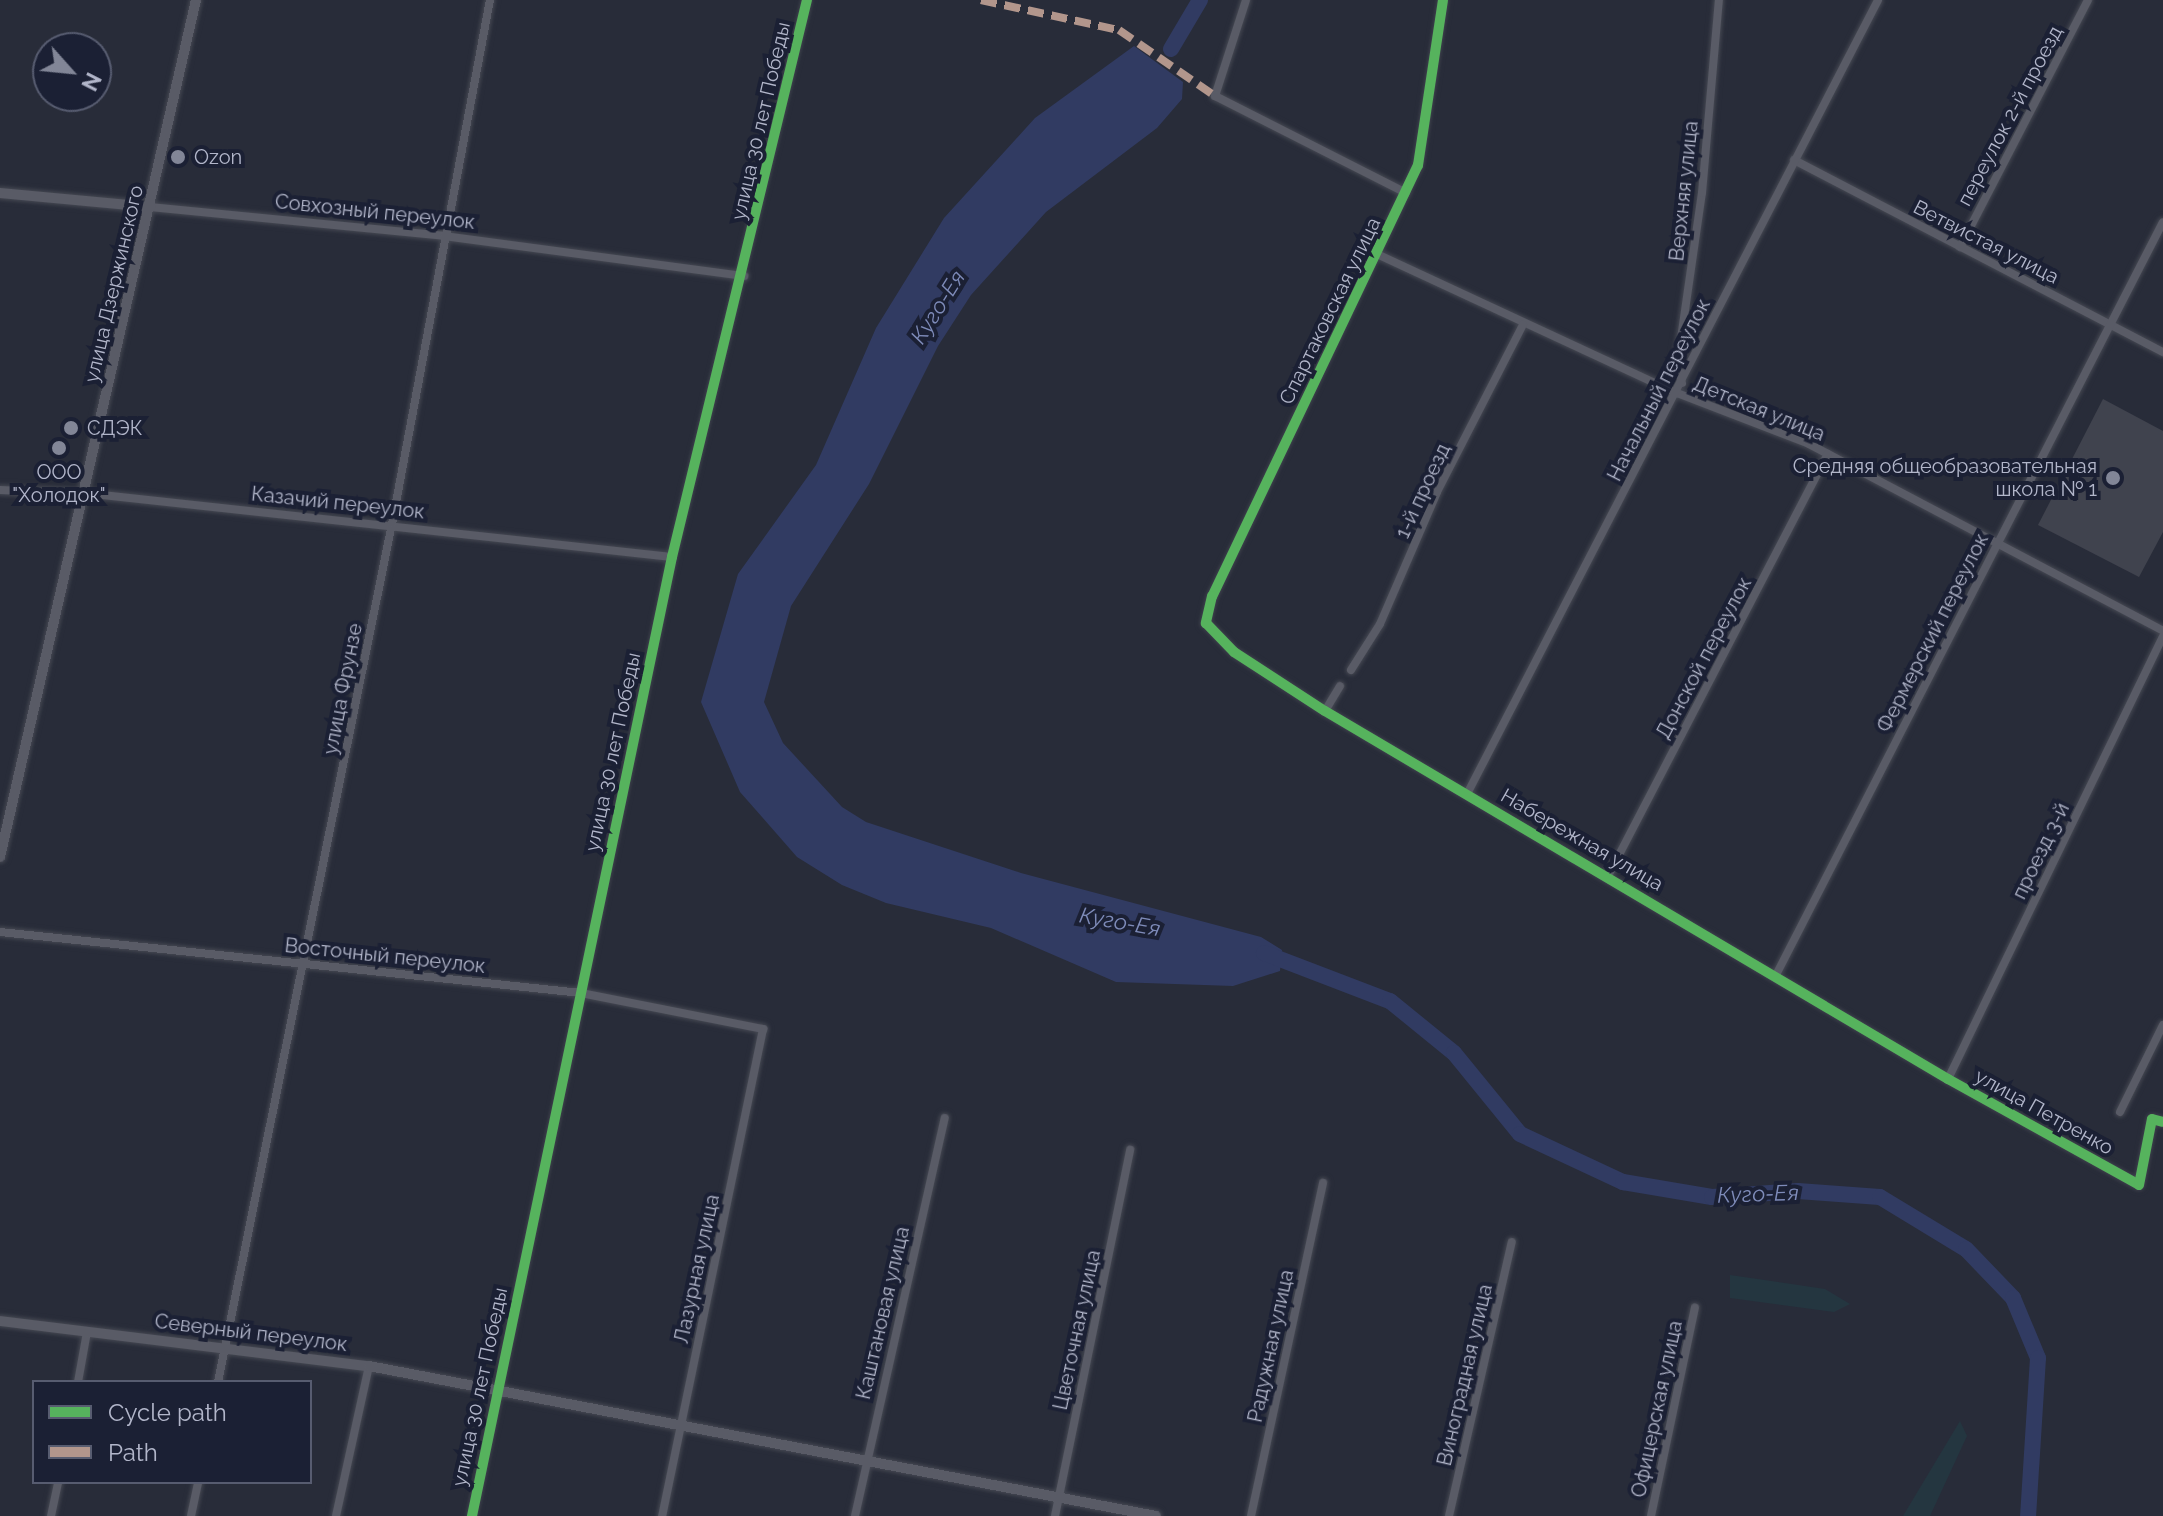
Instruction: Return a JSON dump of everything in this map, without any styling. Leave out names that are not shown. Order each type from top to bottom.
[{"type":"street","name":"улица Дзержинского","points":[[0,857],[196,0]]},
{"type":"street","name":"улица Фрунзе","points":[[218,1380],[392,524],[490,0]]},
{"type":"street","name":"улица 30 лет Победы","points":[[472,1516],[672,557],[744,276],[807,0]]},
{"type":"street","points":[[1246,0],[1215,96],[1406,193]]},
{"type":"street","name":"Спартаковская улица","points":[[1206,623],[1212,596],[1406,193],[1428,115],[1443,0]]},
{"type":"street","name":"Верхняя улица","points":[[1682,383],[1677,366],[1702,193],[1719,0]]},
{"type":"street","name":"Начальный переулок","points":[[1467,794],[1878,0]]},
{"type":"street","name":"переулок 2-й проезд","points":[[1960,247],[2088,0]]},
{"type":"street","name":"Ветвистая улица","points":[[1794,160],[2163,352]]},
{"type":"street","name":"Совхозный переулок","points":[[0,193],[444,236],[744,276]]},
{"type":"street","name":"Фермерский переулок","points":[[1777,973],[2163,222]]},
{"type":"street","name":"Детская улица","points":[[1377,254],[1523,325],[1677,393],[1828,454],[2163,634]]},
{"type":"street","name":"1-й проезд","points":[[1351,670],[1380,624],[1437,492],[1523,325]]},
{"type":"street","name":"Донской переулок","points":[[1608,876],[1828,454]]},
{"type":"street","name":"Казачий переулок","points":[[0,490],[83,493],[392,524],[672,557]]},
{"type":"street","name":"Набережная улица","points":[[1206,623],[1234,652],[1325,711],[1777,973],[1948,1079]]},
{"type":"street","name":"проезд 3-й","points":[[1948,1079],[2163,634]]},
{"type":"street","points":[[1325,711],[1340,686]]},
{"type":"street","name":"Восточный переулок","points":[[0,932],[581,993],[763,1029]]},
{"type":"street","points":[[2120,1112],[2163,1025]]},
{"type":"street","name":"Лазурная улица","points":[[662,1516],[763,1029]]},
{"type":"street","name":"улица Петренко","points":[[1948,1079],[2139,1185],[2152,1119],[2163,1122]]},
{"type":"street","name":"Каштановая улица","points":[[855,1516],[945,1118]]},
{"type":"street","name":"Цветочная улица","points":[[1055,1516],[1130,1150]]},
{"type":"street","name":"Радужная улица","points":[[1251,1516],[1323,1183]]},
{"type":"street","name":"Виноградная улица","points":[[1449,1516],[1512,1242]]},
{"type":"street","name":"Офицерская улица","points":[[1651,1516],[1695,1308]]},
{"type":"street","name":"Северный переулок","points":[[0,1321],[369,1366],[867,1457],[1156,1516]]},
{"type":"street","points":[[78,1380],[87,1332]]},
{"type":"street","points":[[336,1516],[369,1366]]},
{"type":"street","points":[[51,1516],[58,1484]]},
{"type":"street","points":[[191,1516],[198,1484]]},
{"type":"shaded area","points":[[1730,1275],[1825,1289],[1850,1304],[1834,1312],[1730,1298]]},
{"type":"shaded area","points":[[1960,1421],[1967,1436],[1930,1516],[1903,1516]]},
{"type":"water","points":[[1134,46],[1183,82],[1182,99],[1157,128],[1046,212],[971,295],[938,346],[869,484],[791,606],[764,702],[783,743],[842,807],[866,822],[1021,873],[1261,937],[1282,950],[1280,971],[1233,986],[1116,982],[991,928],[886,903],[842,885],[797,857],[740,792],[701,702],[738,574],[816,465],[876,328],[944,218],[1035,118]]},
{"type":"building","name":"Средняя общеобразовательная школа № 1","points":[[2103,399],[2163,431],[2163,532],[2139,577],[2038,525]]},
{"type":"waterway","name":"Куго-Ея","points":[[1171,49],[1200,0]]},
{"type":"waterway","name":"Куго-Ея","points":[[1264,953],[1390,1001],[1454,1053],[1520,1134],[1623,1182],[1712,1197],[1798,1191],[1880,1197],[1966,1249],[2013,1298],[2038,1358],[2028,1516]]},
{"type":"marked path","points":[[981,0],[1119,30],[1215,96]]},
{"type":"cycle path","points":[[472,1516],[672,557],[807,0]]},
{"type":"cycle path","points":[[1443,0],[1418,165],[1212,596],[1206,623],[1234,652],[1325,711],[1948,1079],[2139,1185],[2152,1119],[2163,1122]]},
{"type":"place","name":"Ozon","points":[[178,157]]},
{"type":"place","name":"СДЭК","points":[[71,428]]},
{"type":"place","name":"ООО \"Холодок\"","points":[[59,448]]},
{"type":"place","name":"Средняя общеобразовательная школа № 1","points":[[2113,478]]}]
